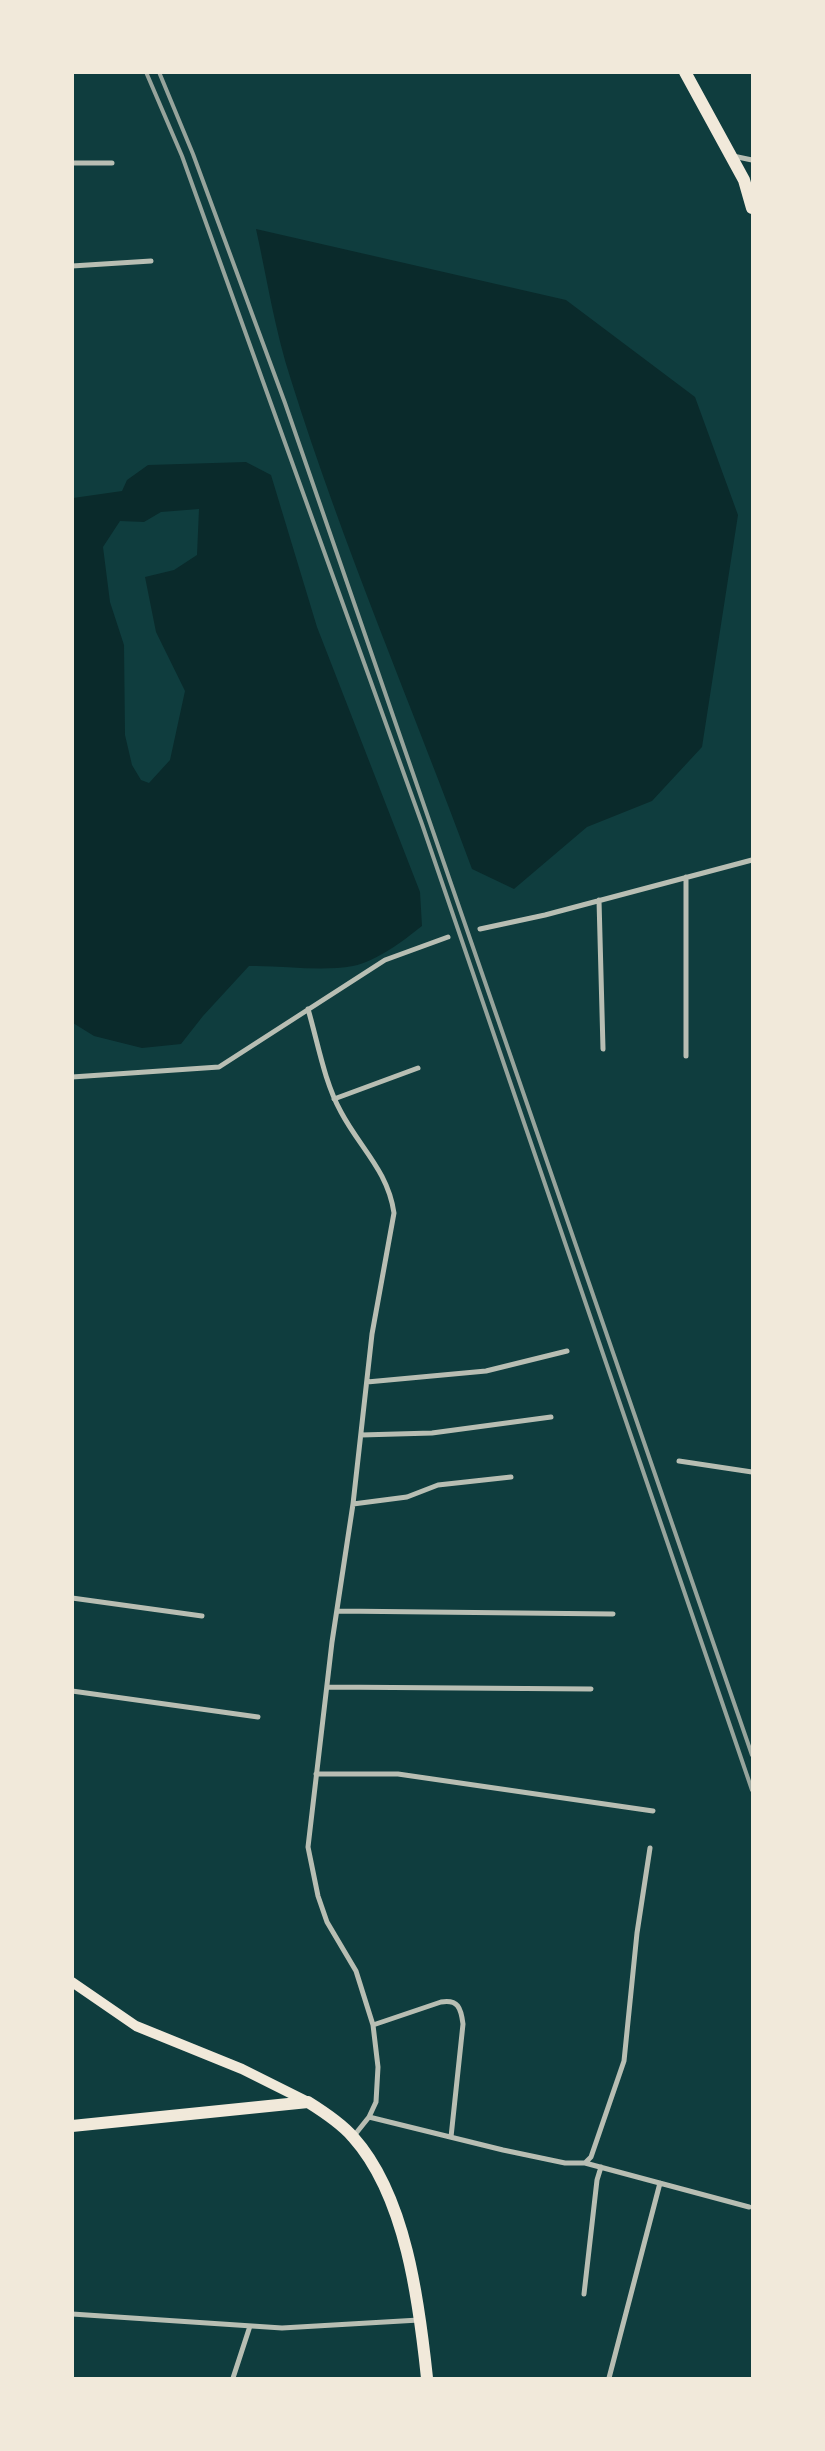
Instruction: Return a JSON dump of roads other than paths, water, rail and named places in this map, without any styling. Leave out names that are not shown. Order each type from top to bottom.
[{"type":"main road","points":[[685,72],[744,180],[752,208]]},
{"type":"main road","points":[[72,1982],[136,2026],[242,2069],[308,2102],[329,2114],[353,2137],[376,2168],[402,2231],[421,2320],[427,2378]]},
{"type":"main road","points":[[72,2126],[308,2102]]},
{"type":"street","points":[[730,156],[752,160]]},
{"type":"street","points":[[72,163],[112,163]]},
{"type":"street","points":[[72,266],[151,261]]},
{"type":"street","points":[[480,929],[752,860]]},
{"type":"street","points":[[686,877],[686,1056]]},
{"type":"street","points":[[599,900],[603,1049]]},
{"type":"street","points":[[72,1076],[218,1067],[385,960],[448,937]]},
{"type":"street","points":[[308,1009],[334,1099],[386,1181],[392,1196],[394,1213],[378,1295],[308,1847],[318,1896],[327,1922],[356,1971],[373,2025],[378,2087],[376,2102],[369,2117],[353,2137]]},
{"type":"street","points":[[334,1099],[418,1068]]},
{"type":"street","points":[[367,1382],[486,1372],[567,1351]]},
{"type":"street","points":[[361,1435],[432,1433],[550,1417]]},
{"type":"street","points":[[679,1461],[752,1472]]},
{"type":"street","points":[[353,1504],[407,1497],[438,1485],[511,1477]]},
{"type":"street","points":[[72,1598],[202,1616]]},
{"type":"street","points":[[337,1611],[613,1614]]},
{"type":"street","points":[[327,1687],[591,1689]]},
{"type":"street","points":[[72,1692],[258,1717]]},
{"type":"street","points":[[316,1774],[398,1774],[653,1811]]},
{"type":"street","points":[[586,2163],[591,2157],[624,2061],[637,1933],[650,1848]]},
{"type":"street","points":[[373,2025],[440,2002],[451,2000],[458,2004],[461,2011],[462,2024],[451,2137]]},
{"type":"street","points":[[369,2117],[565,2163],[586,2163],[750,2206]]},
{"type":"street","points":[[584,2294],[597,2180],[601,2167]]},
{"type":"street","points":[[608,2378],[660,2183]]},
{"type":"street","points":[[72,2314],[282,2328],[421,2320]]},
{"type":"street","points":[[233,2378],[250,2326]]},
{"type":"water","points":[[256,229],[566,300],[695,397],[738,515],[702,747],[652,801],[587,827],[514,889],[472,869],[355,565],[311,442],[280,343]]},
{"type":"water","points":[[246,462],[271,475],[317,627],[420,892],[422,926],[380,955],[353,966],[314,968],[249,966],[203,1016],[181,1044],[142,1048],[94,1036],[73,1023],[73,498],[122,491],[127,480],[148,465]],"holes":[[[199,509],[197,555],[174,570],[145,577],[156,632],[185,691],[170,760],[149,783],[141,780],[132,765],[125,735],[124,645],[110,602],[103,547],[120,521],[144,522],[161,512]]]},
{"type":"railway","points":[[146,72],[182,156],[422,824],[752,1790]]},
{"type":"railway","points":[[159,72],[193,154],[285,403],[752,1755]]}]
